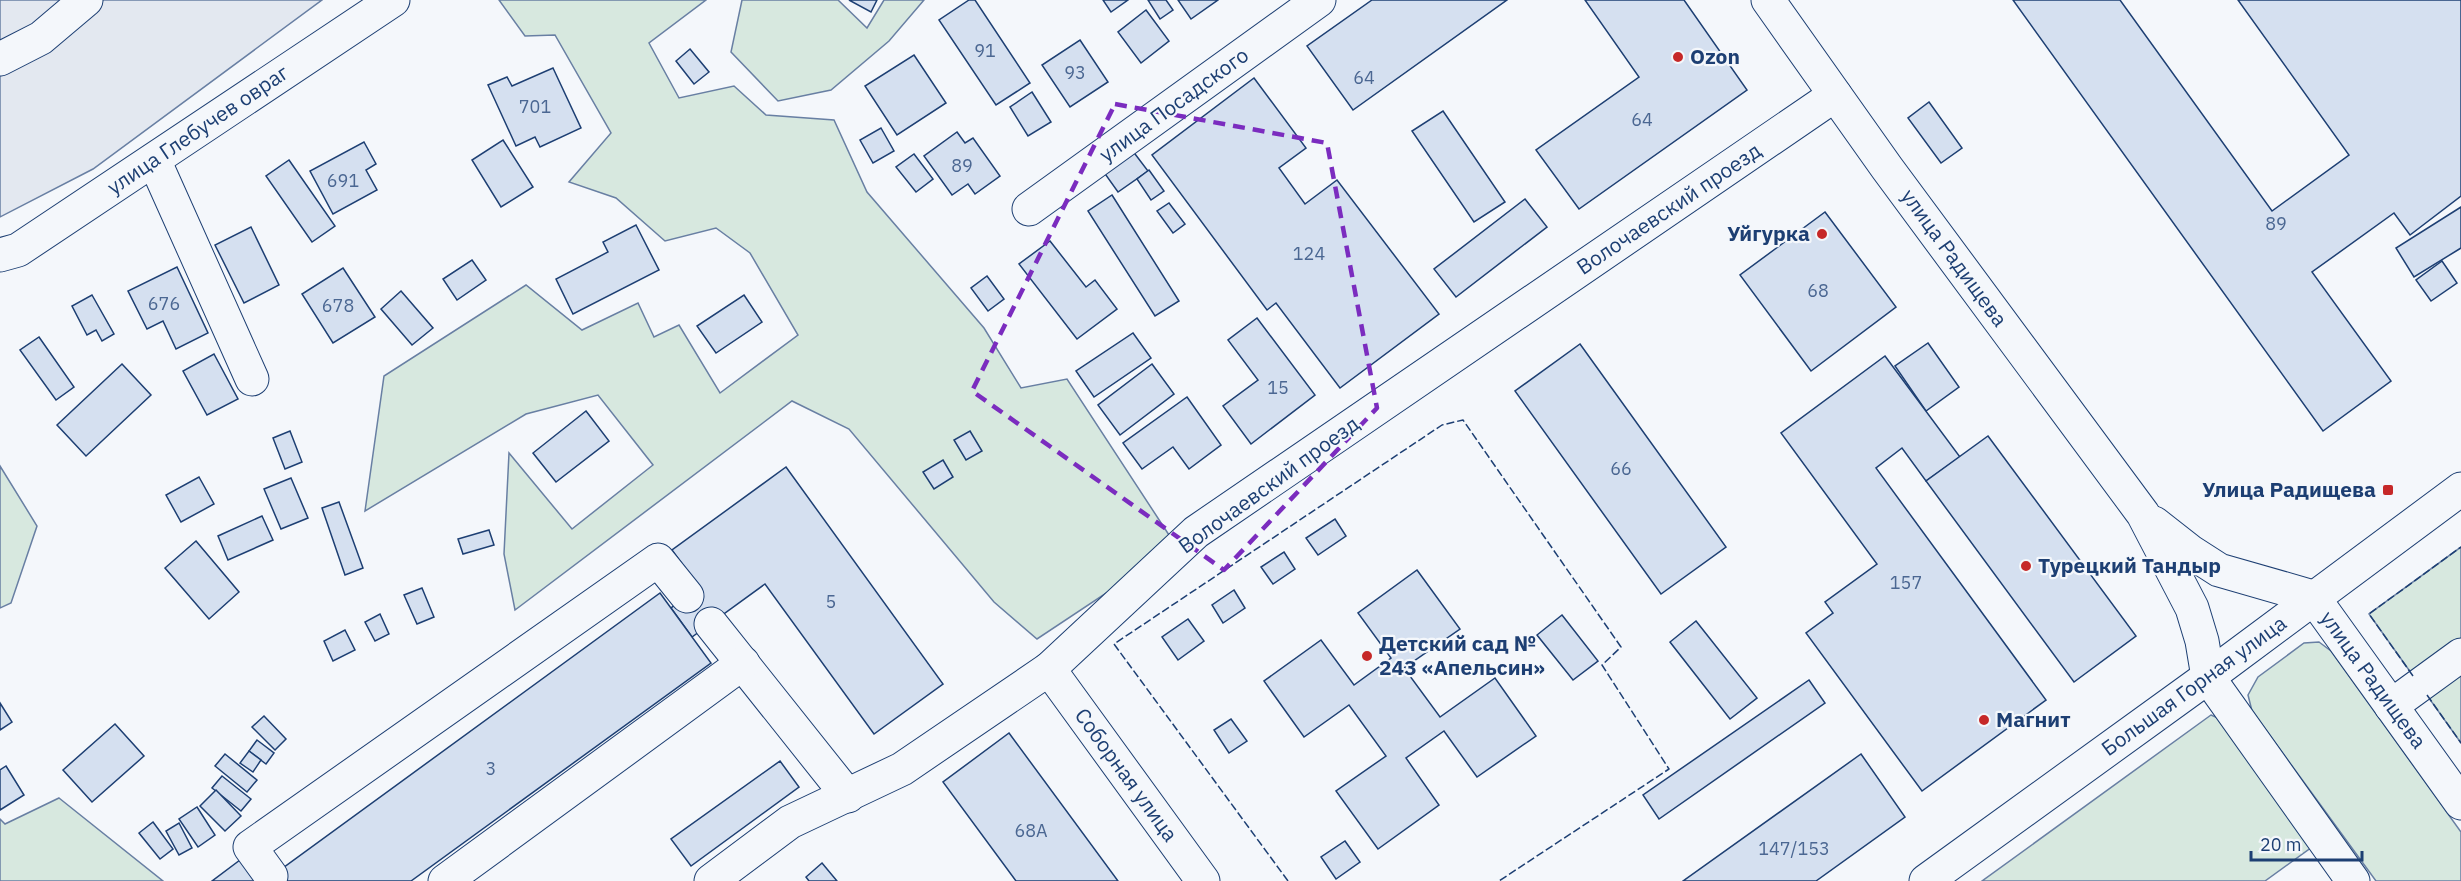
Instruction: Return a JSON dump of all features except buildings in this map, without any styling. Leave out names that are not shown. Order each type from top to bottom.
[{"type":"street","points":[[0,59],[41,38],[86,0]]},
{"type":"street","name":"улица Глебучев овраг","points":[[9,252],[154,160],[393,0]]},
{"type":"street","name":"улица Посадского","points":[[1029,209],[1319,0]]},
{"type":"street","name":"улица Радищева","points":[[1768,0],[1835,95],[2143,514],[2192,608],[2202,641],[2208,677],[2353,881]]},
{"type":"street","name":"Волочаевский проезд","points":[[711,881],[790,822],[902,769],[1049,669],[1196,532],[1835,95]]},
{"type":"street","points":[[154,160],[252,379]]},
{"type":"street","name":"Большая Горная улица","points":[[1926,881],[2208,677],[2461,489]]},
{"type":"street","name":"улица Радищева","points":[[2143,514],[2191,552],[2219,570],[2313,597],[2461,803]]},
{"type":"street","points":[[271,876],[250,847],[658,560],[687,596]]},
{"type":"street","points":[[711,624],[848,796]]},
{"type":"street","points":[[2391,705],[2461,656]]},
{"type":"street","points":[[445,881],[742,663]]},
{"type":"street","name":"Соборная улица","points":[[1049,669],[1203,881]]},
{"type":"highlighted area","points":[[1115,104],[1327,143],[1377,408],[1224,570],[972,391]]},
{"type":"shaded area","points":[[0,0],[322,0],[93,169],[0,217]]},
{"type":"shaded area","points":[[499,0],[706,0],[649,43],[679,98],[734,86],[766,115],[834,120],[867,192],[984,328],[1021,388],[1067,379],[1169,535],[1123,582],[1037,639],[994,602],[849,429],[792,401],[515,610],[504,554],[509,453],[572,529],[653,465],[598,395],[526,414],[365,511],[384,376],[526,285],[582,330],[638,303],[654,337],[679,325],[720,393],[798,335],[750,253],[716,228],[665,241],[616,198],[569,182],[611,133],[555,35],[525,36]]},
{"type":"shaded area","points":[[742,0],[838,0],[867,28],[884,0],[924,0],[889,41],[831,90],[778,101],[731,52]]},
{"type":"shaded area","points":[[0,466],[37,526],[11,603],[0,608]]},
{"type":"shaded area","points":[[2461,547],[2461,743],[2369,614]]},
{"type":"shaded area","points":[[2319,642],[2331,651],[2461,832],[2461,881],[2376,881],[2252,711],[2248,695],[2258,677],[2304,643]]},
{"type":"shaded area","points":[[2211,715],[2225,721],[2312,847],[2265,881],[1982,881]]},
{"type":"shaded area","points":[[59,798],[163,881],[0,881],[0,819],[5,824]]},
{"type":"fence","points":[[1288,881],[1114,644],[1442,425],[1463,420],[1621,647],[1602,665],[1669,769],[1499,881]]},
{"type":"fence","points":[[2413,676],[2369,614],[2461,547]]},
{"type":"fence","points":[[2427,695],[2461,743]]},
{"type":"place","name":"Ozon","points":[[1678,57]]},
{"type":"place","name":"Уйгурка","points":[[1822,234]]},
{"type":"place","name":"Улица Радищева","points":[[2388,490]]},
{"type":"place","name":"Турецкий Тандыр","points":[[2026,566]]},
{"type":"place","name":"Детский сад № 243 «Апельсин»","points":[[1367,656]]},
{"type":"place","name":"Магнит","points":[[1984,720]]}]
